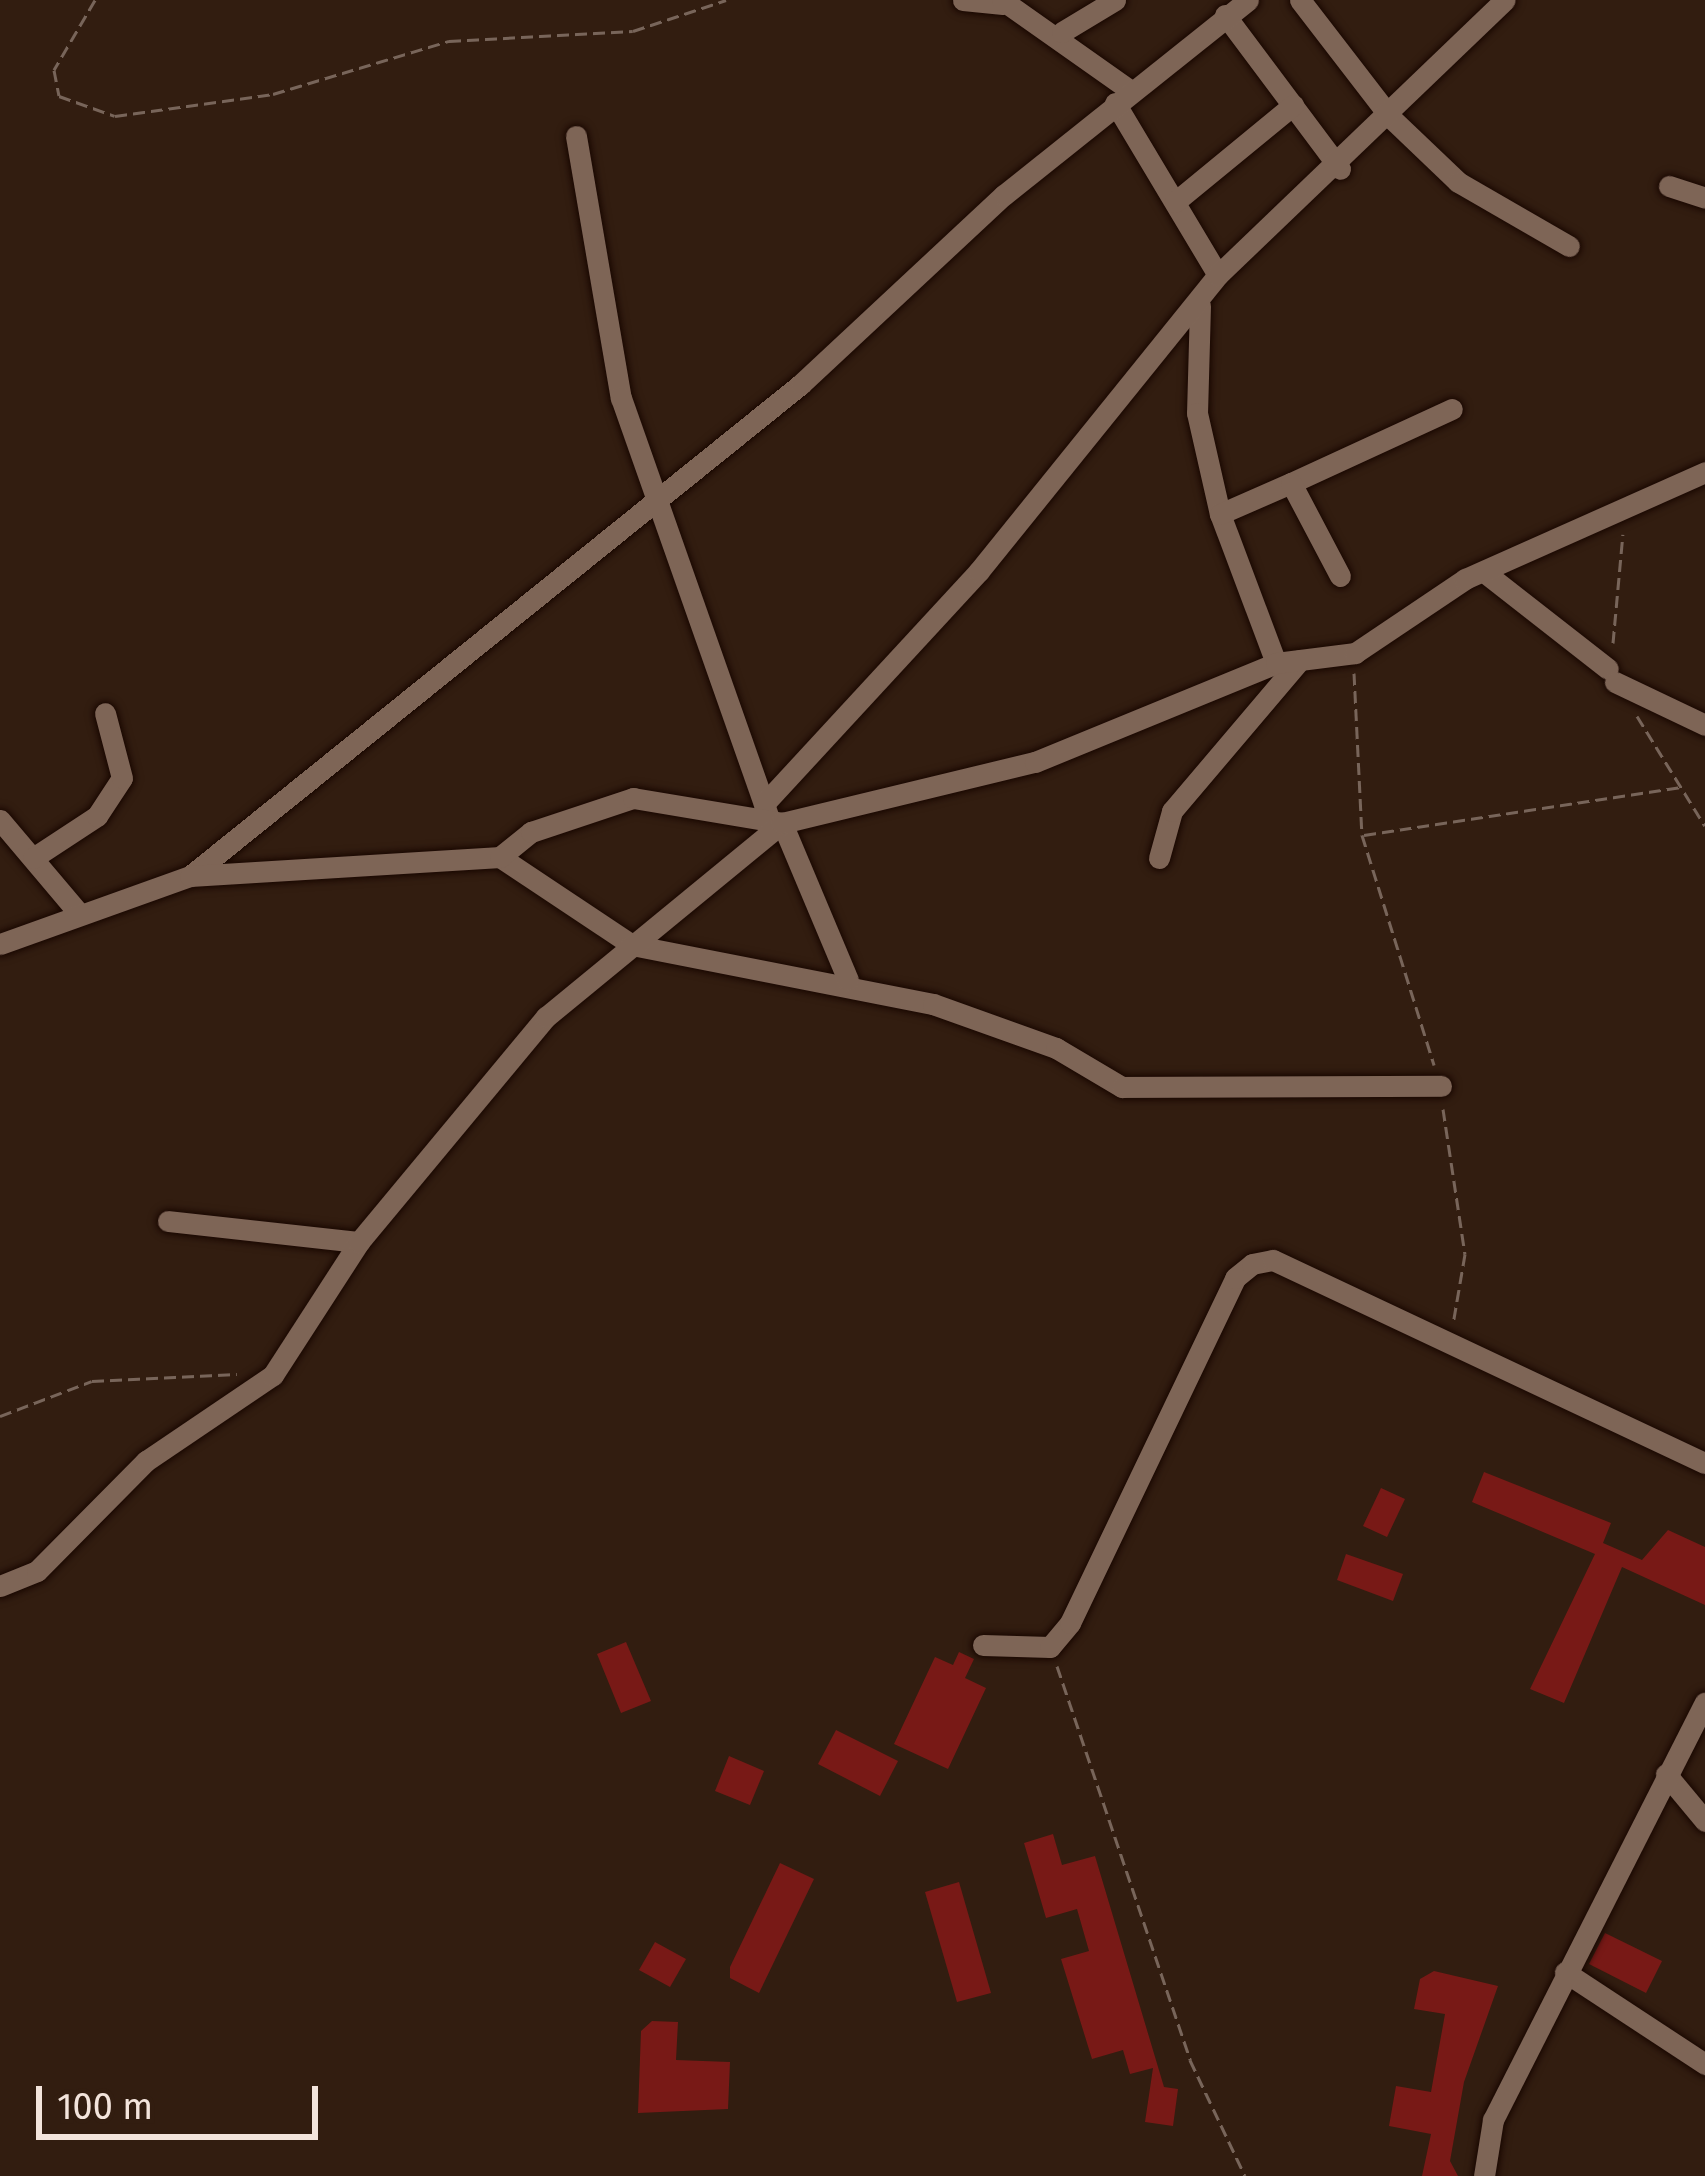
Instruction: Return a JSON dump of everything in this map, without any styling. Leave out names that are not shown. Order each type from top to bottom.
[{"type":"street","points":[[963,0],[1002,2],[1062,32],[1122,96],[1218,275]]},
{"type":"street","points":[[1062,32],[1115,0]]},
{"type":"street","points":[[190,876],[662,497],[1122,96],[1248,0]]},
{"type":"street","points":[[1300,0],[1390,117],[1458,182],[1569,246]]},
{"type":"street","points":[[0,1586],[37,1571],[146,1461],[273,1375],[359,1242],[546,1017],[632,945],[772,814],[980,571],[1200,305],[1218,275],[1340,169],[1504,0]]},
{"type":"street","points":[[1225,15],[1340,169]]},
{"type":"street","points":[[1175,202],[1293,105]]},
{"type":"street","points":[[577,136],[622,398],[662,497],[772,814],[848,980]]},
{"type":"street","points":[[1670,186],[1705,198]]},
{"type":"street","points":[[1200,305],[1191,373],[1220,514],[1276,663]]},
{"type":"street","points":[[1220,514],[1452,409]]},
{"type":"street","points":[[0,944],[77,911],[190,876],[500,856],[553,823],[632,798],[772,814],[1036,762],[1276,663],[1355,653],[1484,572],[1647,494],[1705,472]]},
{"type":"street","points":[[1291,483],[1340,576]]},
{"type":"street","points":[[1484,572],[1611,675],[1705,725]]},
{"type":"street","points":[[1160,858],[1172,811],[1300,660]]},
{"type":"street","points":[[33,858],[97,816],[122,778],[105,712]]},
{"type":"street","points":[[0,820],[77,911]]},
{"type":"street","points":[[500,856],[632,945],[848,980],[1055,1048],[1122,1087],[1441,1086]]},
{"type":"street","points":[[168,1221],[359,1242]]},
{"type":"street","points":[[983,1645],[1050,1647],[1234,1278],[1252,1264],[1273,1260],[1705,1463]]},
{"type":"street","points":[[1484,2176],[1493,2120],[1705,1703]]},
{"type":"street","points":[[1666,1774],[1705,1821]]},
{"type":"street","points":[[1565,1972],[1705,2064]]},
{"type":"path","points":[[95,0],[54,70],[59,96],[116,116],[273,94],[449,41],[633,31],[726,0]]},
{"type":"path","points":[[1355,653],[1362,835],[1441,1086],[1465,1254],[1450,1343]]},
{"type":"path","points":[[1362,835],[1682,787]]},
{"type":"path","points":[[0,1416],[92,1381],[273,1375]]},
{"type":"path","points":[[1050,1647],[1141,1889],[1190,2060],[1245,2176]]},
{"type":"building","points":[[1484,1472],[1611,1523],[1603,1543],[1642,1560],[1668,1530],[1705,1547],[1705,1605],[1622,1567],[1564,1703],[1530,1689],[1595,1554],[1472,1502]]},
{"type":"building","points":[[1381,1488],[1405,1499],[1387,1537],[1363,1526]]},
{"type":"building","points":[[1346,1554],[1403,1574],[1393,1601],[1337,1580]]},
{"type":"building","points":[[626,1642],[651,1701],[621,1713],[597,1654]]},
{"type":"building","points":[[959,1652],[974,1659],[965,1678],[986,1688],[948,1769],[894,1744],[935,1657],[953,1665]]},
{"type":"building","points":[[836,1730],[898,1761],[880,1796],[818,1764]]},
{"type":"building","points":[[729,1756],[764,1771],[750,1805],[715,1791]]},
{"type":"building","points":[[1053,1834],[1062,1865],[1095,1856],[1164,2087],[1178,2089],[1173,2126],[1145,2122],[1153,2068],[1130,2074],[1123,2050],[1092,2059],[1061,1959],[1089,1951],[1077,1909],[1046,1918],[1024,1843]]},
{"type":"building","points":[[780,1863],[814,1879],[759,1993],[730,1978],[730,1967]]},
{"type":"building","points":[[959,1882],[991,1993],[957,2002],[925,1892]]},
{"type":"building","points":[[1605,1933],[1662,1961],[1646,1993],[1589,1964]]},
{"type":"building","points":[[655,1942],[686,1959],[670,1987],[639,1970]]},
{"type":"building","points":[[1434,1971],[1498,1986],[1464,2082],[1450,2161],[1458,2176],[1422,2176],[1431,2134],[1389,2126],[1396,2086],[1431,2092],[1445,2014],[1414,2009],[1420,1979]]},
{"type":"building","points":[[652,2021],[678,2022],[676,2060],[730,2062],[728,2109],[638,2113],[641,2031]]}]
